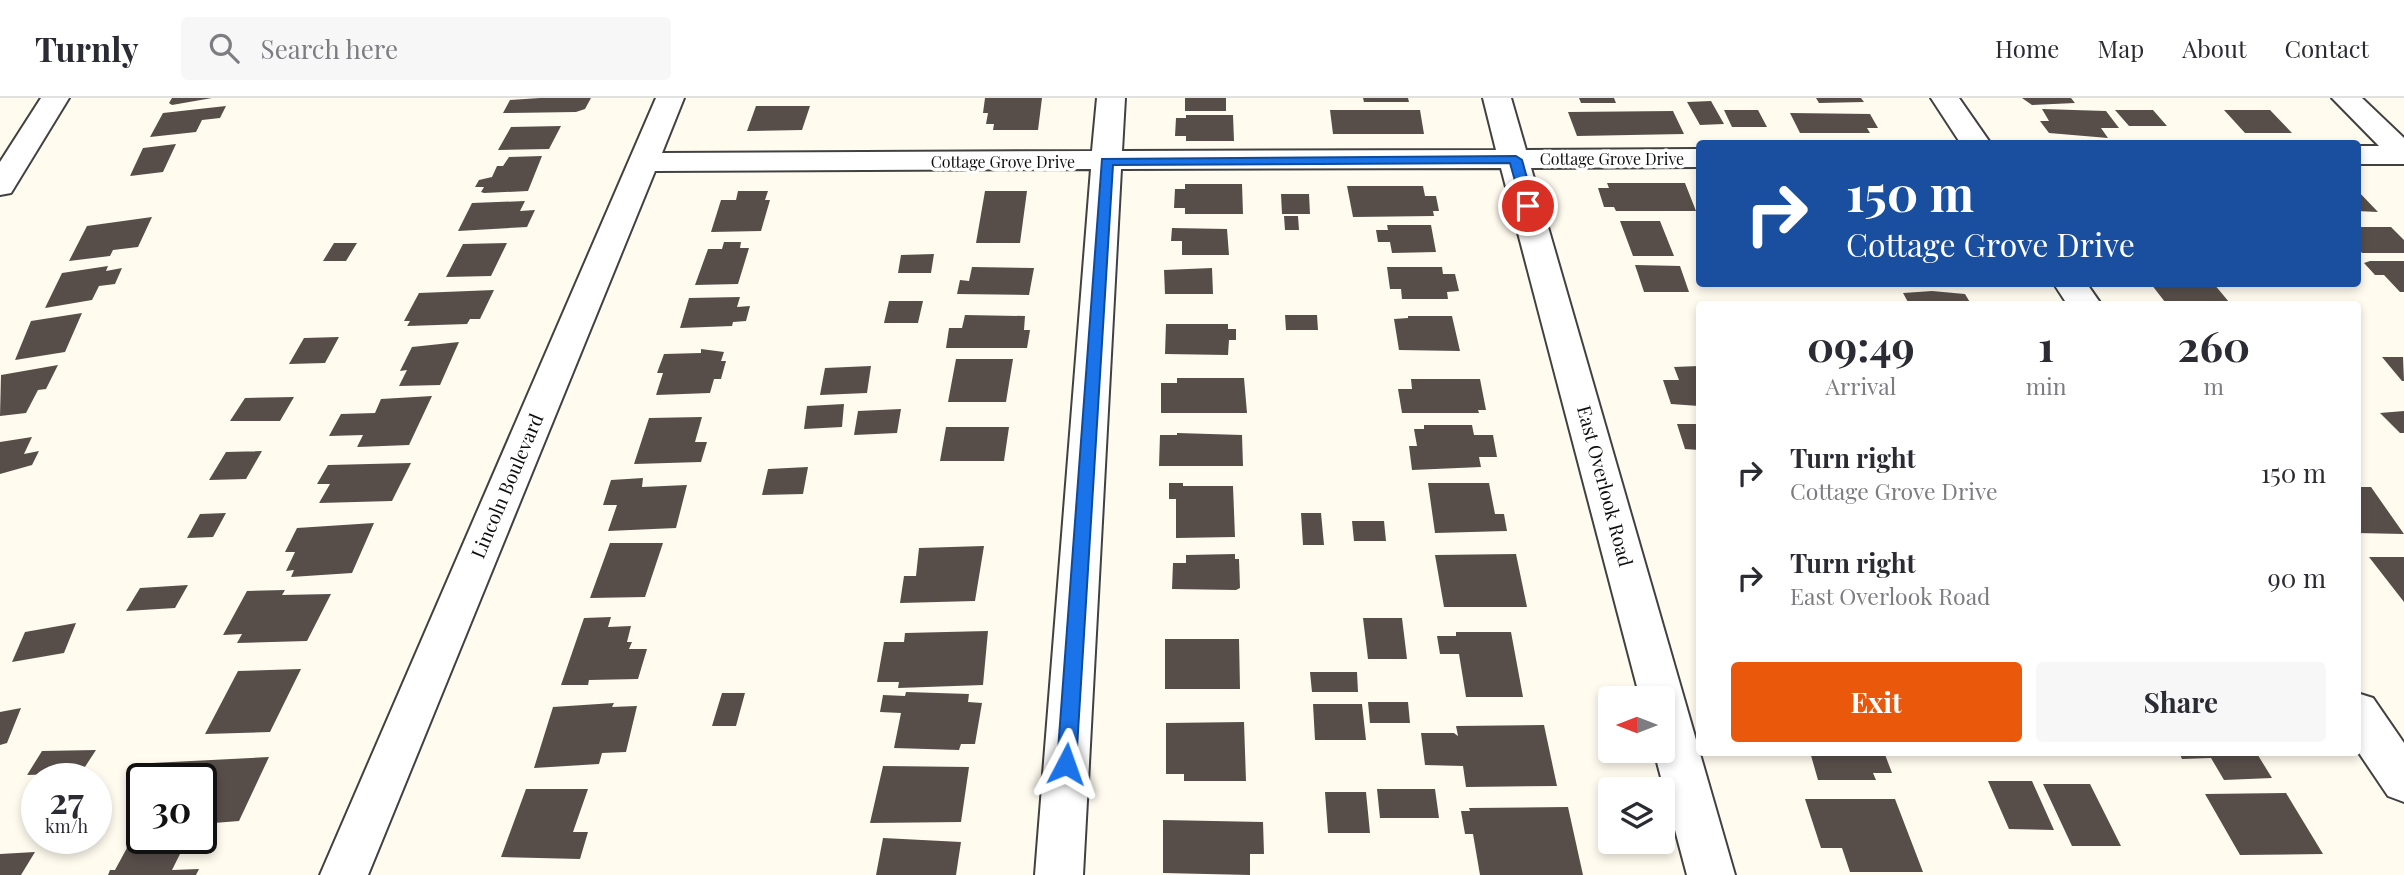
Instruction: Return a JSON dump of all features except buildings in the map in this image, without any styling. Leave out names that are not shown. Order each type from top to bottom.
[{"type":"street","points":[[0,186],[55,98]]},
{"type":"street","name":"Lincoln Boulevard","points":[[344,875],[670,98]]},
{"type":"street","points":[[1059,875],[1111,98]]},
{"type":"street","name":"East Overlook Road","points":[[1497,98],[1711,875]]},
{"type":"street","points":[[1945,98],[1973,140]]},
{"type":"street","points":[[2346,98],[2404,155]]},
{"type":"street","points":[[2361,155],[2404,155]]},
{"type":"street","name":"Cottage Grove Drive","points":[[642,163],[1696,158]]},
{"type":"street","points":[[2361,718],[2404,781]]},
{"type":"route","points":[[1066,764],[1107,161],[1516,160],[1528,206]]}]
